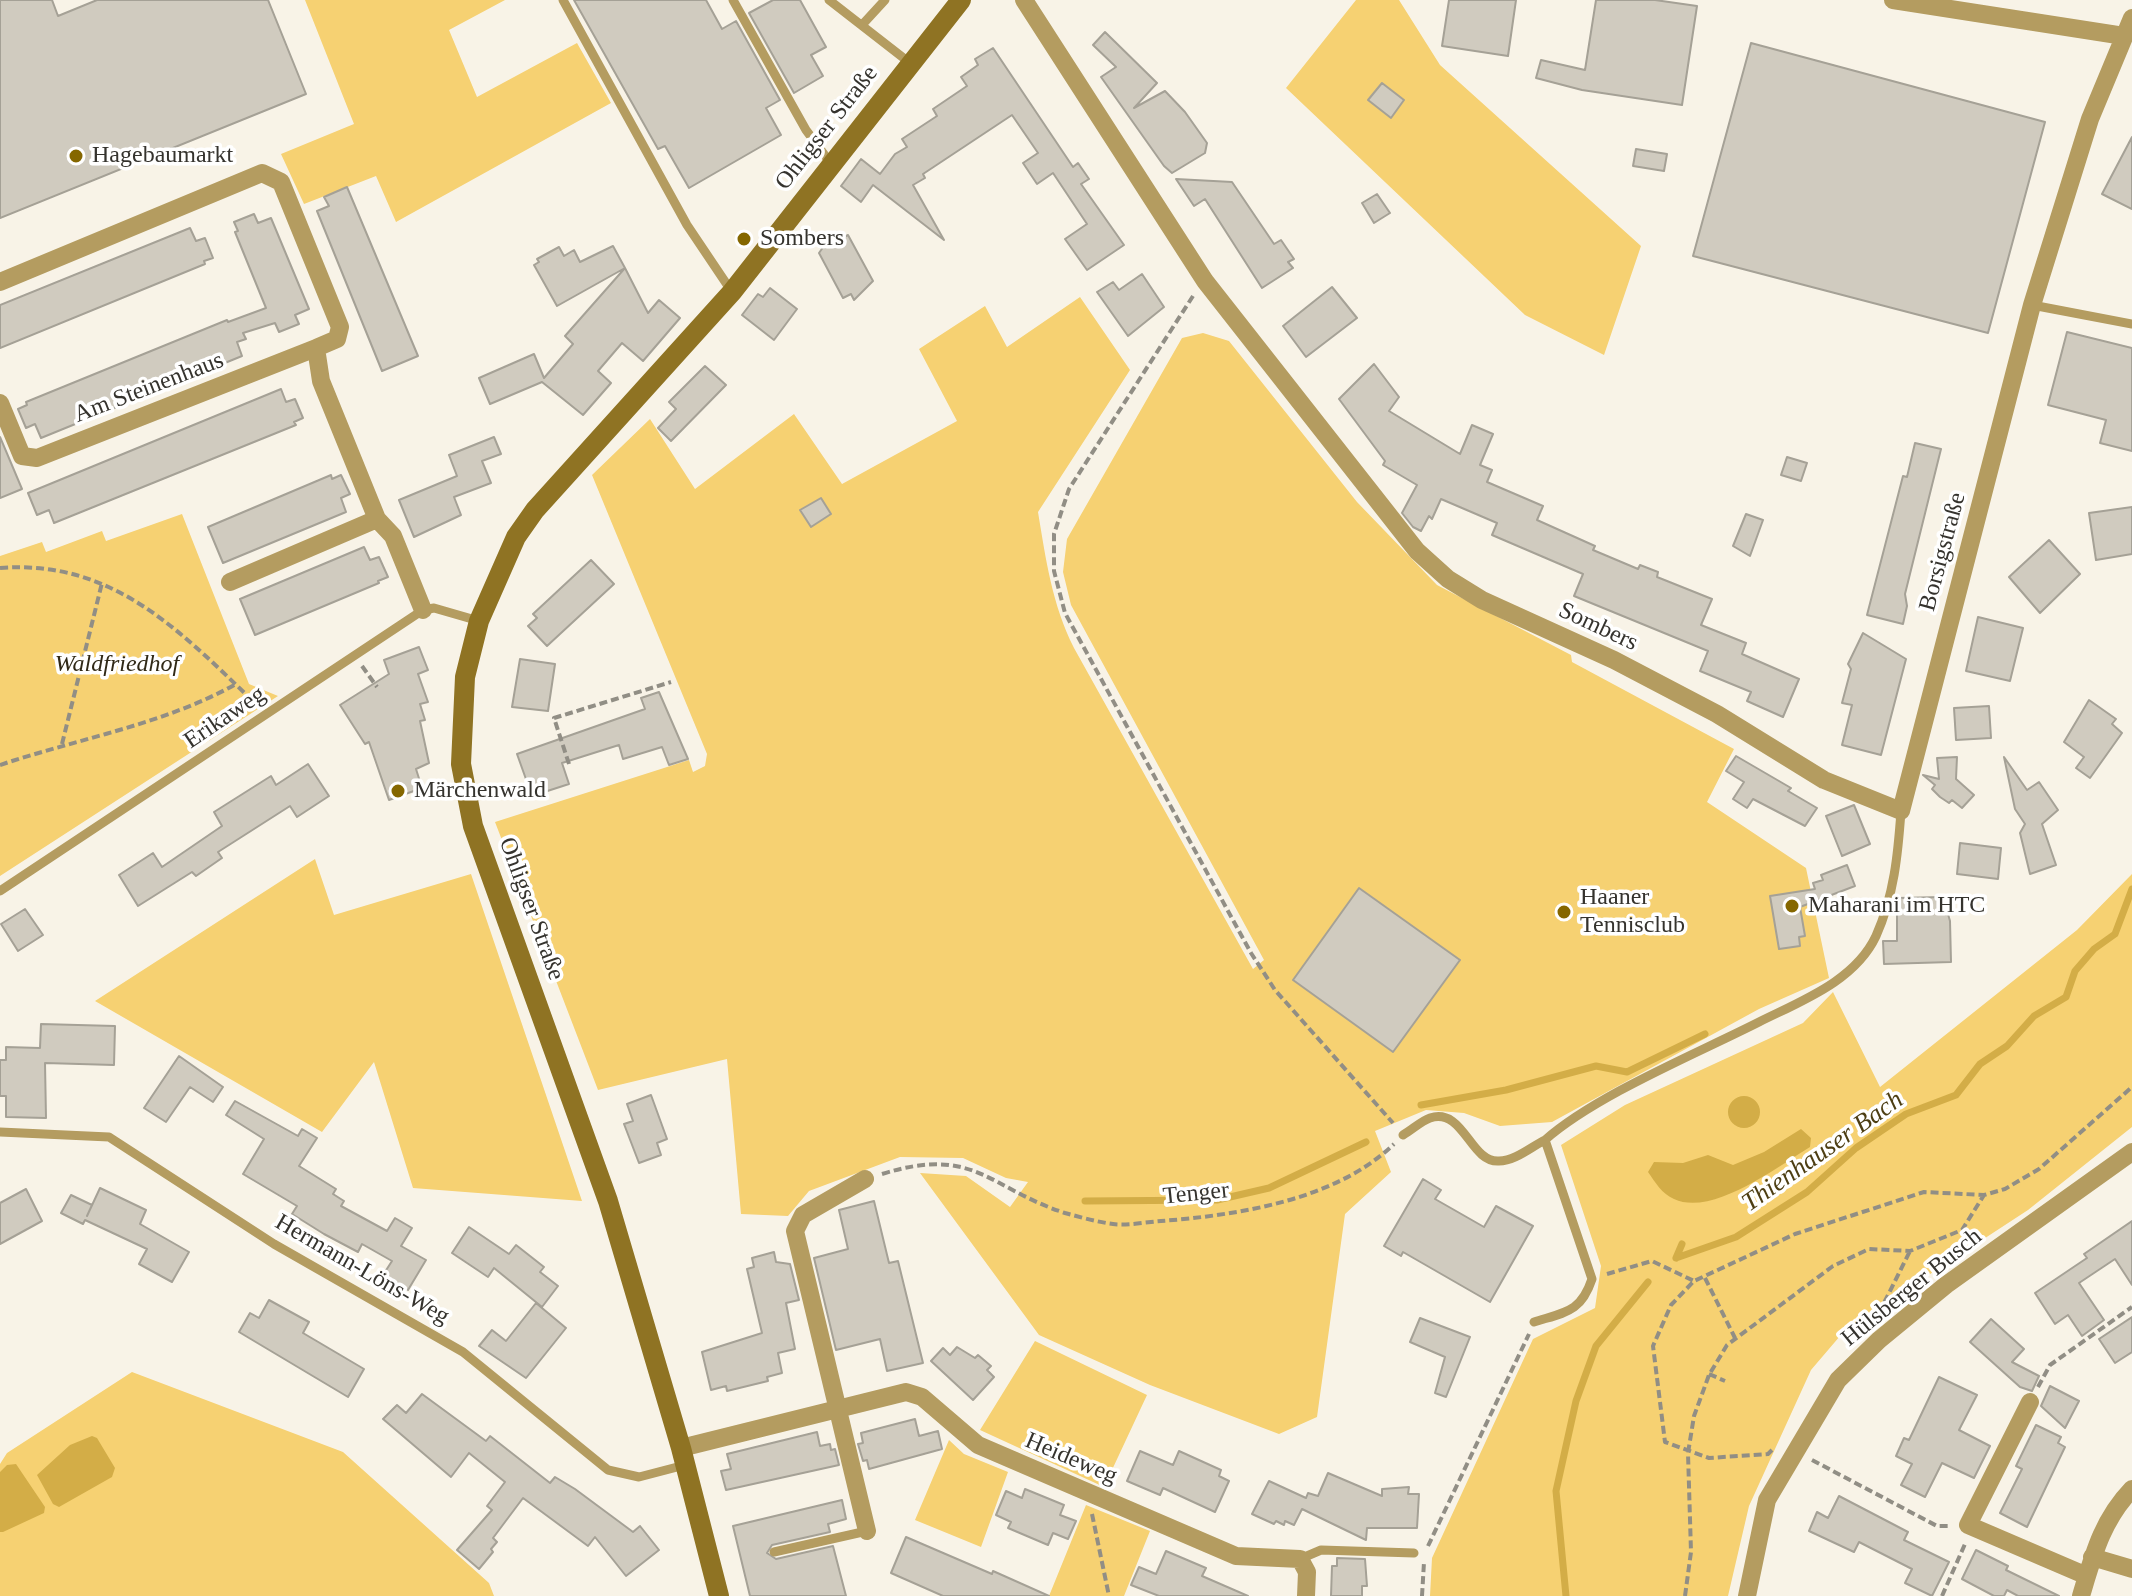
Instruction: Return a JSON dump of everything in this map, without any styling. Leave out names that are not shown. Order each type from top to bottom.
[{"type":"main road","name":"Ohligser Straße","points":[[719,1596],[683,1456],[608,1201],[473,826],[461,764],[465,677],[479,621],[500,568],[535,510],[732,292],[961,0]]},
{"type":"street","name":"Sombers","points":[[1024,0],[1205,281],[1389,520],[1448,579],[1482,600],[1614,660],[1717,714],[1824,780],[1901,811]]},
{"type":"street","points":[[1893,0],[2124,36]]},
{"type":"street","name":"Borsigstraße","points":[[1901,811],[2032,305],[2090,119],[2132,18]]},
{"type":"street","name":"Am Steinenhaus","points":[[0,282],[262,173],[281,182],[340,327],[337,339],[37,458],[22,456],[6,436],[0,403]]},
{"type":"street","points":[[316,348],[321,381],[377,519],[393,536],[423,610]]},
{"type":"street","points":[[230,582],[377,519]]},
{"type":"street","name":"Hülsberger Busch","points":[[1747,1596],[1767,1500],[1838,1380],[1879,1340],[1946,1285],[2132,1152]]},
{"type":"street","points":[[865,1179],[803,1215],[795,1231],[867,1531]]},
{"type":"street","name":"Heideweg","points":[[683,1456],[906,1392],[922,1397],[978,1445],[1236,1556],[1300,1559]]},
{"type":"street","points":[[2030,1402],[1968,1525],[2090,1567],[2132,1569]]},
{"type":"street","points":[[2081,1596],[2103,1527],[2116,1505],[2132,1489]]},
{"type":"street","points":[[1300,1559],[1307,1572],[1306,1596]]},
{"type":"lane","points":[[563,0],[687,225],[732,292]]},
{"type":"lane","points":[[733,0],[806,130],[832,165]]},
{"type":"lane","points":[[829,0],[910,63]]},
{"type":"lane","points":[[862,25],[885,0]]},
{"type":"lane","points":[[2032,305],[2132,324]]},
{"type":"lane","points":[[423,610],[434,608],[479,621]]},
{"type":"lane","name":"Erikaweg","points":[[0,891],[423,610]]},
{"type":"lane","points":[[1403,1135],[1432,1118],[1445,1119],[1470,1136],[1477,1153],[1485,1159],[1500,1161],[1545,1140],[1617,1094],[1835,981],[1856,965],[1875,938],[1898,864],[1901,811]]},
{"type":"lane","name":"Hermann-Löns-Weg","points":[[0,1132],[109,1137],[274,1244],[463,1352],[608,1470],[639,1477],[683,1456]]},
{"type":"lane","points":[[1534,1322],[1575,1309],[1586,1297],[1592,1279],[1545,1140]]},
{"type":"lane","points":[[774,1552],[867,1531]]},
{"type":"lane","name":"Heideweg","points":[[1300,1559],[1321,1550],[1414,1553]]},
{"type":"path","points":[[1205,281],[1181,310],[1069,489],[1054,534],[1054,571],[1065,613],[1251,953],[1275,990],[1403,1135]]},
{"type":"path","points":[[0,568],[62,571],[102,583],[156,611],[266,714]]},
{"type":"path","points":[[62,744],[102,583]]},
{"type":"path","points":[[355,655],[377,687]]},
{"type":"path","points":[[569,764],[554,718],[671,682]]},
{"type":"path","points":[[0,765],[163,715],[212,697],[236,684]]},
{"type":"path","points":[[1942,1596],[1964,1554],[1968,1525],[1937,1526],[1779,1442],[1768,1454],[1709,1458],[1688,1453],[1665,1442],[1653,1346],[1671,1305],[1694,1281],[1795,1234],[1924,1192],[1984,1195],[2005,1189],[2039,1169],[2132,1087]]},
{"type":"path","name":"Tenger","points":[[865,1179],[909,1166],[964,1165],[1063,1212],[1114,1225],[1249,1212],[1299,1198],[1378,1159],[1403,1135]]},
{"type":"path","points":[[1685,1596],[1691,1552],[1688,1453],[1694,1416],[1709,1374],[1735,1338],[1833,1266],[1869,1249],[1910,1251],[1962,1230],[1984,1195]]},
{"type":"path","points":[[1879,1340],[1879,1314],[1910,1251]]},
{"type":"path","points":[[1592,1279],[1652,1261],[1694,1281]]},
{"type":"path","points":[[1705,1278],[1735,1338]]},
{"type":"path","points":[[2030,1402],[2050,1365],[2132,1307]]},
{"type":"path","points":[[1422,1596],[1424,1554],[1534,1322]]},
{"type":"path","points":[[1709,1374],[1725,1381]]},
{"type":"path","points":[[1087,1492],[1109,1596]]},
{"type":"green space","points":[[305,0],[505,0],[449,30],[477,97],[577,43],[611,103],[396,222],[376,176],[304,204],[281,154],[354,124]]},
{"type":"green space","points":[[1356,0],[1399,0],[1440,65],[1641,246],[1604,355],[1525,315],[1286,88]]},
{"type":"green space","points":[[1080,297],[1130,370],[1038,512],[1055,598],[1074,648],[1253,969],[1264,960],[1071,605],[1063,572],[1067,539],[1182,338],[1203,333],[1229,341],[1357,502],[1437,585],[1571,655],[1572,662],[1734,749],[1707,802],[1806,868],[1829,978],[1759,1009],[1552,1122],[1500,1126],[1464,1113],[1426,1110],[1375,1131],[1391,1172],[1345,1214],[1317,1417],[1279,1434],[1150,1385],[1039,1335],[920,1173],[966,1176],[1010,1207],[1028,1182],[1006,1178],[963,1158],[900,1157],[809,1191],[788,1216],[741,1214],[727,1059],[598,1090],[495,822],[689,760],[693,772],[705,766],[707,754],[592,475],[650,419],[695,489],[794,414],[842,484],[957,421],[919,349],[985,306],[1007,347]]},
{"type":"green space","name":"Waldfriedhof","points":[[182,514],[249,684],[278,696],[0,876],[0,556],[42,542],[46,552],[102,531],[106,541]]},
{"type":"green space","points":[[315,859],[334,915],[471,874],[582,1201],[413,1188],[374,1062],[322,1132],[95,1001]]},
{"type":"green space","points":[[2132,874],[2132,1127],[2028,1210],[1846,1329],[1811,1370],[1749,1506],[1728,1596],[1430,1596],[1432,1558],[1533,1339],[1595,1308],[1601,1266],[1561,1145],[1625,1105],[1803,1023],[1833,992],[1880,1087],[2077,930]]},
{"type":"green space","points":[[1035,1341],[1147,1395],[1104,1487],[980,1430]]},
{"type":"green space","points":[[132,1372],[343,1452],[489,1583],[494,1596],[0,1596],[0,1464],[7,1453]]},
{"type":"green space","points":[[949,1440],[964,1454],[1008,1472],[981,1547],[915,1520]]},
{"type":"green space","points":[[1086,1505],[1150,1531],[1124,1596],[1049,1596]]},
{"type":"shaded area","points":[[1744,1096],[1755,1101],[1760,1112],[1755,1123],[1744,1128],[1733,1123],[1728,1112],[1733,1101]]},
{"type":"shaded area","points":[[1801,1129],[1811,1138],[1810,1147],[1725,1196],[1689,1203],[1674,1199],[1662,1191],[1648,1172],[1654,1162],[1683,1163],[1708,1155],[1733,1165],[1764,1152]]},
{"type":"shaded area","points":[[92,1436],[97,1438],[115,1468],[112,1477],[59,1507],[53,1504],[37,1475],[70,1445]]},
{"type":"shaded area","points":[[16,1464],[45,1507],[44,1513],[0,1532],[0,1472],[7,1465]]},
{"type":"building","name":"Hagebaumarkt","points":[[0,0],[52,0],[58,16],[97,0],[268,0],[306,94],[0,218]]},
{"type":"building","points":[[574,0],[706,0],[722,29],[736,21],[780,100],[766,108],[781,135],[689,188],[665,146],[658,149]]},
{"type":"building","points":[[773,0],[800,0],[826,47],[811,55],[823,76],[794,93],[749,13]]},
{"type":"building","points":[[1449,0],[1516,0],[1508,56],[1442,46]]},
{"type":"building","points":[[1596,0],[1655,0],[1697,6],[1682,105],[1582,90],[1536,78],[1541,60],[1585,70]]},
{"type":"building","points":[[1105,32],[1157,83],[1134,108],[1165,91],[1207,143],[1205,153],[1172,173],[1164,166],[1101,77],[1116,67],[1093,45]]},
{"type":"building","points":[[1751,43],[2045,122],[1988,333],[1693,256]]},
{"type":"building","points":[[993,48],[1073,167],[1078,163],[1089,179],[1081,184],[1124,245],[1087,270],[1065,239],[1087,224],[1053,173],[1037,184],[1023,163],[1038,153],[1012,115],[923,174],[925,178],[913,185],[944,240],[873,185],[861,202],[841,186],[861,159],[880,174],[895,154],[907,147],[902,139],[937,116],[933,109],[967,86],[961,77],[978,65],[975,59]]},
{"type":"building","points":[[1382,83],[1404,100],[1391,118],[1368,100]]},
{"type":"building","points":[[2132,137],[2132,209],[2102,194]]},
{"type":"building","points":[[1636,149],[1667,154],[1664,171],[1633,166]]},
{"type":"building","points":[[1176,179],[1232,182],[1274,244],[1281,240],[1294,259],[1288,262],[1293,268],[1262,288],[1205,199],[1194,206]]},
{"type":"building","points":[[347,187],[418,356],[382,371],[317,211],[329,206],[324,197]]},
{"type":"building","points":[[1377,194],[1390,213],[1374,223],[1362,203]]},
{"type":"building","points":[[254,214],[258,223],[271,218],[309,309],[295,315],[299,324],[279,332],[275,323],[243,333],[246,339],[237,342],[242,356],[41,438],[35,424],[26,428],[18,409],[27,405],[26,402],[227,320],[266,308],[235,232],[238,231],[234,222]]},
{"type":"building","points":[[190,228],[196,241],[205,238],[213,258],[204,261],[205,264],[0,348],[0,305]]},
{"type":"building","points":[[833,233],[837,241],[848,235],[873,281],[854,300],[851,294],[843,298],[819,253]]},
{"type":"building","points":[[613,246],[625,268],[557,306],[534,265],[539,262],[537,259],[559,247],[564,256],[574,250],[580,262]]},
{"type":"building","points":[[625,268],[648,313],[659,300],[680,318],[643,361],[622,343],[598,371],[611,383],[583,415],[542,382],[490,404],[479,378],[534,354],[544,378],[573,344],[565,336]]},
{"type":"building","points":[[1142,274],[1164,307],[1128,336],[1097,292],[1113,282],[1119,290]]},
{"type":"building","points":[[1332,287],[1357,318],[1306,357],[1283,326]]},
{"type":"building","points":[[770,288],[797,309],[774,340],[742,315],[758,294],[763,297]]},
{"type":"building","points":[[2067,332],[2132,348],[2132,451],[2100,443],[2106,420],[2048,405]]},
{"type":"building","points":[[1374,364],[1399,397],[1389,411],[1460,454],[1472,425],[1493,434],[1480,465],[1492,470],[1487,482],[1543,506],[1537,520],[1595,546],[1593,550],[1638,569],[1640,565],[1658,572],[1657,577],[1712,599],[1701,625],[1746,643],[1742,654],[1799,679],[1783,717],[1747,701],[1751,692],[1700,671],[1708,651],[1574,596],[1583,574],[1492,535],[1497,523],[1441,499],[1432,519],[1429,516],[1421,531],[1413,527],[1402,513],[1417,485],[1383,465],[1385,461],[1339,399]]},
{"type":"building","points":[[705,366],[726,385],[671,441],[658,428],[676,409],[669,402]]},
{"type":"building","points":[[281,389],[286,402],[295,399],[303,418],[294,422],[296,425],[54,523],[49,510],[37,515],[28,493]]},
{"type":"building","points":[[0,437],[22,489],[0,498]]},
{"type":"building","points":[[494,437],[501,454],[482,461],[491,483],[454,497],[461,515],[414,537],[399,500],[457,476],[449,455]]},
{"type":"building","points":[[1915,443],[1941,449],[1905,594],[1907,606],[1903,624],[1867,615],[1903,476],[1907,477]]},
{"type":"building","points":[[1787,457],[1807,463],[1801,481],[1781,475]]},
{"type":"building","points":[[331,475],[332,479],[341,475],[350,494],[341,498],[346,512],[223,563],[208,527]]},
{"type":"building","points":[[821,498],[831,514],[811,527],[800,510]]},
{"type":"building","points":[[2132,507],[2132,554],[2096,560],[2089,513]]},
{"type":"building","points":[[1746,514],[1763,520],[1750,556],[1733,546]]},
{"type":"building","points":[[2049,540],[2080,574],[2040,613],[2009,577]]},
{"type":"building","points":[[364,547],[370,560],[379,557],[388,577],[255,635],[240,599]]},
{"type":"building","points":[[591,560],[614,584],[547,646],[528,626],[537,618],[533,614]]},
{"type":"building","points":[[1978,617],[2023,628],[2010,681],[1966,671]]},
{"type":"building","points":[[1863,633],[1906,659],[1881,755],[1842,745],[1852,705],[1842,703],[1851,669],[1848,664]]},
{"type":"building","points":[[419,647],[428,670],[418,674],[428,702],[420,704],[425,720],[420,721],[429,763],[416,769],[422,788],[389,800],[369,742],[365,744],[340,705],[389,674],[384,660]]},
{"type":"building","points":[[520,659],[555,664],[548,711],[512,707]]},
{"type":"building","points":[[659,692],[688,759],[669,765],[662,747],[623,759],[619,745],[562,763],[569,784],[532,796],[517,754],[645,709],[641,698]]},
{"type":"building","points":[[2089,700],[2116,719],[2112,724],[2122,733],[2090,778],[2076,768],[2084,757],[2064,742]]},
{"type":"building","points":[[1989,706],[1991,738],[1956,740],[1954,708]]},
{"type":"building","points":[[1736,756],[1791,788],[1788,791],[1817,808],[1805,826],[1753,799],[1747,808],[1733,799],[1744,782],[1726,771]]},
{"type":"building","points":[[1957,757],[1956,779],[1974,795],[1962,808],[1952,800],[1949,803],[1940,797],[1932,789],[1935,785],[1923,775],[1939,779],[1937,758]]},
{"type":"building","points":[[2004,757],[2027,790],[2039,782],[2058,810],[2042,824],[2056,865],[2030,874],[2020,833],[2025,824],[2015,809]]},
{"type":"building","points":[[308,764],[329,796],[297,817],[290,806],[218,852],[222,858],[196,876],[192,872],[138,906],[119,875],[153,853],[162,867],[222,826],[214,812],[271,776],[276,785]]},
{"type":"building","points":[[1854,805],[1870,844],[1842,856],[1826,816]]},
{"type":"building","points":[[1960,843],[2001,848],[1998,879],[1957,874]]},
{"type":"building","points":[[1847,865],[1855,886],[1800,907],[1805,936],[1799,937],[1800,946],[1779,949],[1770,896],[1815,889],[1813,883],[1823,880],[1821,875]]},
{"type":"building","points":[[1359,888],[1460,960],[1393,1052],[1293,980]]},
{"type":"building","points":[[1943,897],[1950,921],[1951,962],[1884,964],[1883,941],[1897,941],[1897,898]]},
{"type":"building","points":[[25,909],[43,935],[18,951],[1,924]]},
{"type":"building","points":[[41,1024],[115,1026],[114,1065],[45,1063],[46,1118],[6,1117],[6,1096],[0,1096],[0,1060],[6,1060],[6,1047],[40,1048]]},
{"type":"building","points":[[179,1056],[223,1087],[213,1102],[190,1087],[166,1122],[144,1108]]},
{"type":"building","points":[[651,1095],[667,1139],[657,1143],[661,1155],[639,1163],[624,1124],[633,1121],[627,1104]]},
{"type":"building","points":[[235,1101],[298,1136],[302,1129],[317,1138],[299,1166],[336,1189],[333,1194],[344,1201],[341,1206],[387,1231],[395,1218],[412,1228],[401,1246],[426,1260],[408,1290],[383,1275],[392,1261],[362,1244],[358,1252],[324,1234],[292,1214],[297,1206],[243,1174],[264,1139],[226,1115]]},
{"type":"building","points":[[1423,1179],[1441,1190],[1435,1199],[1484,1227],[1496,1206],[1533,1226],[1490,1302],[1403,1252],[1401,1256],[1384,1246]]},
{"type":"building","points":[[100,1188],[146,1210],[140,1224],[189,1252],[172,1282],[139,1264],[147,1249],[85,1220],[83,1224],[61,1213],[71,1195],[92,1205],[87,1216]]},
{"type":"building","points":[[26,1189],[42,1221],[0,1244],[0,1203]]},
{"type":"building","points":[[874,1201],[889,1263],[898,1261],[923,1363],[887,1371],[880,1339],[836,1350],[814,1258],[848,1249],[839,1210]]},
{"type":"building","points":[[2132,1221],[2132,1285],[2115,1259],[2079,1283],[2104,1320],[2082,1336],[2068,1315],[2055,1324],[2035,1293],[2087,1258],[2084,1254]]},
{"type":"building","points":[[469,1227],[509,1254],[516,1245],[544,1267],[540,1272],[558,1286],[542,1307],[494,1268],[488,1277],[452,1253]]},
{"type":"building","points":[[774,1252],[776,1262],[790,1264],[799,1300],[786,1303],[795,1349],[778,1353],[782,1373],[767,1377],[768,1381],[727,1391],[726,1386],[711,1390],[702,1352],[762,1333],[747,1269],[754,1267],[752,1258]]},
{"type":"building","points":[[269,1300],[309,1322],[303,1333],[364,1369],[348,1397],[239,1332],[250,1313],[259,1318]]},
{"type":"building","points":[[536,1303],[566,1328],[526,1378],[479,1346],[492,1330],[506,1341]]},
{"type":"building","points":[[2132,1317],[2132,1352],[2115,1363],[2099,1339]]},
{"type":"building","points":[[1420,1318],[1470,1337],[1446,1397],[1435,1393],[1445,1357],[1410,1342]]},
{"type":"building","points":[[1991,1319],[2024,1349],[2012,1362],[2039,1376],[2032,1391],[2020,1387],[1970,1342]]},
{"type":"building","points":[[957,1347],[975,1358],[978,1355],[991,1366],[987,1370],[994,1377],[973,1400],[931,1361],[943,1348],[950,1355]]},
{"type":"building","points":[[1939,1377],[1977,1395],[1959,1430],[1990,1446],[1974,1478],[1942,1463],[1925,1497],[1901,1485],[1912,1464],[1896,1456],[1904,1438],[1909,1440]]},
{"type":"building","points":[[2050,1386],[2079,1401],[2065,1428],[2041,1406]]},
{"type":"building","points":[[422,1394],[486,1441],[490,1436],[550,1483],[555,1477],[633,1532],[640,1526],[659,1550],[626,1576],[595,1537],[588,1546],[523,1498],[493,1538],[497,1542],[491,1549],[493,1552],[479,1569],[457,1550],[492,1510],[487,1506],[505,1482],[469,1453],[451,1477],[383,1419],[397,1405],[406,1413]]},
{"type":"building","points":[[915,1419],[919,1436],[938,1431],[942,1449],[869,1469],[858,1444],[863,1443],[861,1433]]},
{"type":"building","points":[[2036,1425],[2061,1437],[2058,1443],[2065,1447],[2027,1527],[2000,1513],[2022,1469],[2016,1466]]},
{"type":"building","points":[[817,1432],[820,1446],[830,1444],[831,1450],[835,1449],[839,1465],[726,1490],[721,1471],[731,1469],[727,1454]]},
{"type":"building","points":[[1140,1451],[1173,1465],[1179,1451],[1221,1470],[1219,1476],[1229,1481],[1215,1512],[1163,1488],[1160,1495],[1127,1481]]},
{"type":"building","points":[[1328,1473],[1382,1496],[1382,1489],[1409,1487],[1408,1494],[1419,1494],[1417,1528],[1367,1528],[1366,1540],[1302,1509],[1294,1525],[1285,1521],[1284,1525],[1276,1521],[1274,1524],[1252,1514],[1269,1481],[1306,1498],[1308,1493],[1318,1496]]},
{"type":"building","points":[[1025,1489],[1064,1505],[1060,1515],[1076,1521],[1068,1539],[1053,1533],[1048,1545],[1008,1528],[1011,1522],[996,1515],[1006,1491],[1022,1498]]},
{"type":"building","points":[[1839,1496],[1908,1532],[1904,1540],[1949,1562],[1932,1596],[1905,1583],[1912,1569],[1859,1542],[1854,1552],[1809,1531],[1817,1512],[1828,1518]]},
{"type":"building","points":[[842,1500],[846,1519],[828,1524],[830,1532],[772,1545],[767,1553],[776,1559],[833,1546],[846,1596],[750,1596],[733,1526]]},
{"type":"building","points":[[906,1537],[1049,1596],[943,1596],[891,1573]]},
{"type":"building","points":[[1976,1550],[2008,1566],[2006,1570],[2059,1596],[2018,1596],[2007,1590],[2004,1596],[1994,1596],[1962,1579]]},
{"type":"building","points":[[1166,1551],[1206,1568],[1202,1576],[1248,1596],[1159,1596],[1131,1585],[1139,1567],[1156,1574]]},
{"type":"building","points":[[1337,1558],[1365,1559],[1367,1586],[1362,1586],[1362,1596],[1331,1596],[1332,1566],[1337,1566]]},
{"type":"waterway","name":"Thienhauser Bach","points":[[1676,1258],[1736,1237],[1807,1192],[1856,1148],[1906,1114],[1956,1095],[1980,1064],[2007,1046],[2034,1016],[2066,997],[2075,971],[2094,949],[2115,934],[2132,889]]},
{"type":"waterway","points":[[1421,1105],[1506,1090],[1596,1066],[1627,1072],[1705,1034]]},
{"type":"waterway","points":[[1085,1201],[1217,1200],[1269,1188],[1366,1142]]},
{"type":"waterway","points":[[1676,1258],[1682,1244]]},
{"type":"waterway","name":"Thienhauser Bach","points":[[1566,1596],[1556,1491],[1576,1401],[1596,1346],[1648,1282]]},
{"type":"place","name":"Hagebaumarkt","points":[[76,156]]},
{"type":"place","name":"Sombers","points":[[744,239]]},
{"type":"place","name":"Märchenwald","points":[[398,791]]},
{"type":"place","name":"Maharani im HTC","points":[[1792,906]]},
{"type":"place","name":"Haaner Tennisclub","points":[[1564,912]]}]
